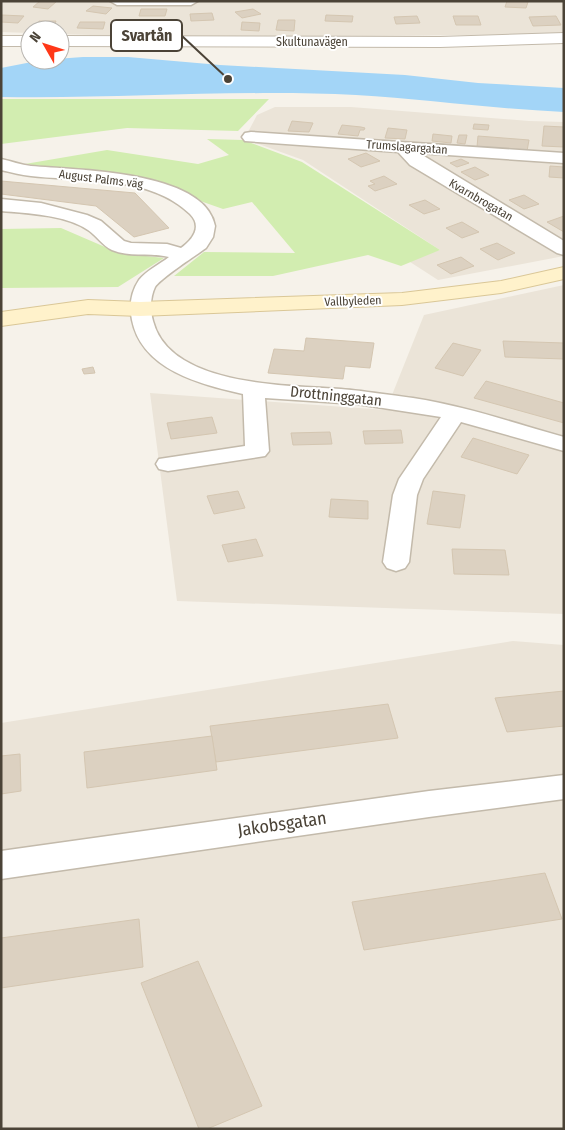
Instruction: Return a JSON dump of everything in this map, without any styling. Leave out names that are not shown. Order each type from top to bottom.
[{"type":"main road","name":"Vallbyleden","points":[[1,318],[88,306],[140,309],[439,296],[501,287],[564,272]]},
{"type":"main road","name":"Vallbyleden","points":[[1,338],[106,319],[140,309]]},
{"type":"street","points":[[116,1],[168,3],[191,1]]},
{"type":"street","name":"Skultunavägen","points":[[70,41],[440,42],[564,38]]},
{"type":"street","points":[[1,41],[20,41]]},
{"type":"street","name":"Trumslagargatan","points":[[251,137],[564,158]]},
{"type":"street","name":"Kvarnbrogatan","points":[[402,146],[416,161],[564,249]]},
{"type":"street","name":"August Palms väg","points":[[1,164],[29,171],[122,179],[162,188],[194,205],[203,216],[206,224],[205,236],[199,244],[148,282],[144,287],[140,309]]},
{"type":"street","points":[[1,205],[40,209],[80,219],[94,225],[117,245],[123,247],[166,250],[185,254]]},
{"type":"street","name":"Drottninggatan","points":[[140,309],[142,323],[160,352],[196,374],[254,390],[357,396],[454,413],[564,444]]},
{"type":"street","points":[[168,464],[257,451],[257,430],[253,406],[254,390]]},
{"type":"street","points":[[396,562],[405,495],[411,479],[454,413]]},
{"type":"street","name":"Jakobsgatan","points":[[1,865],[430,804],[564,787]]},
{"type":"shaded area","points":[[1,1],[564,1],[564,34],[182,38],[70,34],[70,20],[20,20],[20,33],[1,32]]},
{"type":"shaded area","points":[[275,107],[351,107],[564,122],[564,256],[438,280],[407,260],[440,250],[303,160],[256,143],[247,134],[257,115]]},
{"type":"shaded area","points":[[564,285],[564,614],[177,601],[150,393],[386,410],[424,315]]},
{"type":"shaded area","points":[[513,641],[564,645],[564,1129],[1,1129],[1,723]]},
{"type":"green space","points":[[1,99],[269,99],[238,131],[127,128],[1,144]]},
{"type":"green space","points":[[207,139],[243,140],[302,162],[440,250],[401,266],[368,255],[273,276],[174,276],[204,252],[295,253],[252,202],[223,209],[132,177],[25,164],[107,150],[198,164],[229,155]]},
{"type":"green space","points":[[61,228],[119,253],[164,258],[118,287],[1,288],[1,229]]},
{"type":"water","points":[[128,57],[220,65],[405,75],[478,83],[564,88],[564,112],[312,93],[1,97],[1,68],[20,64],[20,70],[70,70],[70,58]]},
{"type":"building","points":[[40,1],[57,1],[48,9],[33,7]]},
{"type":"building","points":[[507,1],[528,2],[526,8],[505,7]]},
{"type":"building","points":[[93,6],[112,8],[106,14],[86,11]]},
{"type":"building","points":[[141,9],[167,9],[165,16],[139,16]]},
{"type":"building","points":[[253,9],[261,14],[242,18],[235,12]]},
{"type":"building","points":[[212,13],[214,20],[191,21],[190,14]]},
{"type":"building","points":[[2,15],[24,16],[18,23],[1,22]]},
{"type":"building","points":[[326,15],[353,16],[352,22],[325,21]]},
{"type":"building","points":[[417,16],[420,23],[396,24],[394,17]]},
{"type":"building","points":[[453,16],[478,16],[481,25],[456,25]]},
{"type":"building","points":[[556,16],[561,25],[533,26],[529,17]]},
{"type":"building","points":[[278,20],[295,20],[294,31],[276,30]]},
{"type":"building","points":[[80,22],[105,22],[103,29],[77,28]]},
{"type":"building","points":[[242,22],[260,23],[259,31],[241,30]]},
{"type":"building","points":[[292,121],[313,123],[309,132],[288,131]]},
{"type":"building","points":[[474,124],[489,125],[488,130],[473,129]]},
{"type":"building","points":[[342,125],[365,128],[360,130],[358,136],[338,134]]},
{"type":"building","points":[[544,126],[564,127],[564,147],[542,146]]},
{"type":"building","points":[[388,128],[407,130],[405,139],[385,138]]},
{"type":"building","points":[[433,134],[452,136],[451,143],[432,141]]},
{"type":"building","points":[[459,135],[467,135],[465,144],[457,143]]},
{"type":"building","points":[[478,136],[529,140],[527,151],[477,147]]},
{"type":"building","points":[[366,153],[380,161],[361,167],[348,159]]},
{"type":"building","points":[[461,159],[469,163],[457,167],[450,163]]},
{"type":"building","points":[[550,166],[564,167],[564,178],[549,177]]},
{"type":"building","points":[[475,167],[489,175],[475,180],[461,172]]},
{"type":"building","points":[[384,176],[397,184],[375,191],[368,186],[375,184],[370,181]]},
{"type":"building","points":[[1,181],[135,193],[169,228],[134,237],[96,206],[1,194]]},
{"type":"building","points":[[524,195],[539,204],[524,209],[509,200]]},
{"type":"building","points":[[425,200],[440,209],[424,214],[409,205]]},
{"type":"building","points":[[564,216],[564,232],[547,222]]},
{"type":"building","points":[[462,222],[479,232],[462,238],[446,228]]},
{"type":"building","points":[[497,243],[515,253],[498,260],[480,249]]},
{"type":"building","points":[[461,257],[474,266],[451,274],[437,265]]},
{"type":"building","points":[[306,338],[374,343],[370,368],[345,366],[343,379],[268,373],[274,349],[304,351]]},
{"type":"building","points":[[503,341],[564,343],[564,359],[505,357]]},
{"type":"building","points":[[453,343],[481,350],[463,376],[435,368]]},
{"type":"building","points":[[93,367],[95,373],[84,374],[82,369]]},
{"type":"building","points":[[486,381],[564,403],[564,423],[474,398]]},
{"type":"building","points":[[212,417],[217,433],[171,439],[167,423]]},
{"type":"building","points":[[401,430],[403,443],[365,444],[363,431]]},
{"type":"building","points":[[330,432],[332,444],[293,445],[291,433]]},
{"type":"building","points":[[473,438],[529,455],[517,474],[461,457]]},
{"type":"building","points":[[238,491],[245,508],[214,514],[207,496]]},
{"type":"building","points":[[433,491],[465,495],[460,528],[427,524]]},
{"type":"building","points":[[331,499],[368,501],[368,519],[329,517]]},
{"type":"building","points":[[256,539],[263,556],[228,562],[222,545]]},
{"type":"building","points":[[452,549],[505,550],[509,575],[454,574]]},
{"type":"building","points":[[564,691],[564,726],[507,732],[495,698]]},
{"type":"building","points":[[388,704],[398,738],[216,762],[210,726]]},
{"type":"building","points":[[212,736],[217,770],[87,788],[84,752]]},
{"type":"building","points":[[20,754],[21,791],[1,794],[1,756]]},
{"type":"building","points":[[545,873],[562,919],[364,950],[352,902]]},
{"type":"building","points":[[139,919],[143,967],[1,988],[1,938]]},
{"type":"building","points":[[198,961],[262,1106],[207,1129],[199,1129],[141,983]]},
{"type":"place","name":"Svartån","points":[[228,79]]}]
